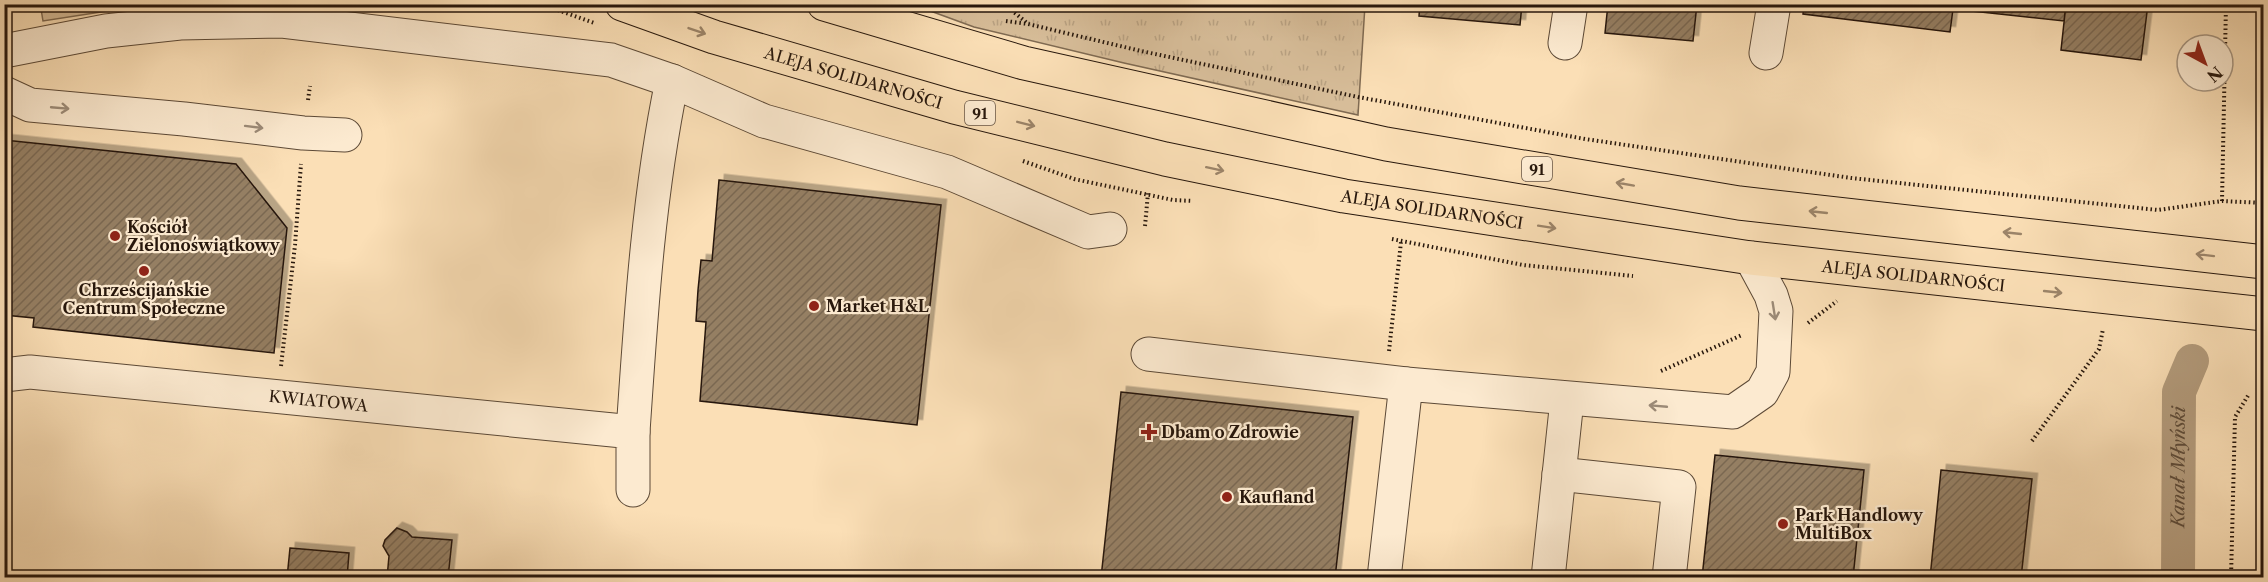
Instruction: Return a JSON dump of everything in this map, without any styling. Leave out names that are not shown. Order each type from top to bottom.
[{"type":"main road","name":"ALEJA SOLIDARNOŚCI","points":[[622,4],[714,37],[954,106],[1165,159],[1344,196],[1751,258],[2264,314]]},
{"type":"main road","name":"91","points":[[824,4],[1024,63],[1386,144],[1738,203],[2264,262]]},
{"type":"street","points":[[1565,43],[1571,4]]},
{"type":"street","points":[[1766,53],[1774,4]]},
{"type":"street","points":[[4,51],[106,31],[180,23],[282,21],[611,60],[672,81],[764,121],[947,172],[1088,231],[1110,229]]},
{"type":"street","points":[[633,490],[633,432],[643,279],[659,141],[672,81]]},
{"type":"street","points":[[4,93],[30,105],[303,133],[345,135]]},
{"type":"street","points":[[1148,354],[1567,400],[1733,412],[1762,392],[1773,372],[1776,311],[1771,295],[1751,258]]},
{"type":"street","name":"KWIATOWA","points":[[4,375],[30,372],[633,432]]},
{"type":"street","points":[[1384,578],[1406,384]]},
{"type":"street","points":[[1548,578],[1567,400]]},
{"type":"street","points":[[1559,474],[1679,487],[1669,578]]},
{"type":"path","points":[[4,9],[29,4]]},
{"type":"path","points":[[999,4],[1009,8],[1028,24],[1141,51],[1358,97],[1585,139],[1851,178],[2158,210],[2222,201],[2264,203]]},
{"type":"path","points":[[2222,201],[2226,4]]},
{"type":"path","points":[[277,397],[295,245],[303,133],[310,86]]},
{"type":"path","points":[[1145,226],[1148,193]]},
{"type":"path","points":[[1398,266],[1401,242]]},
{"type":"path","points":[[2032,441],[2100,349],[2103,328]]},
{"type":"path","points":[[1658,373],[1746,334]]},
{"type":"path","points":[[2231,578],[2235,417],[2249,394]]},
{"type":"green space","points":[[51,4],[146,5],[43,21],[41,9]]},
{"type":"green space","points":[[914,5],[1365,5],[1358,115],[974,27]]},
{"type":"building","points":[[1420,4],[1522,4],[1520,25],[1419,16]]},
{"type":"building","points":[[1608,4],[1697,4],[1693,41],[1605,33]]},
{"type":"building","points":[[1804,4],[2066,4],[2064,21],[1953,9],[1950,32],[1803,14]]},
{"type":"building","points":[[2066,4],[2148,4],[2141,60],[2061,50]]},
{"type":"building","name":"Chrześcijańskie Centrum Społeczne","points":[[4,140],[236,164],[287,228],[274,353],[33,327],[34,318],[4,315]]},
{"type":"building","name":"Market H&L","points":[[719,180],[941,205],[917,425],[700,401],[706,322],[696,321],[698,290],[701,260],[712,261]]},
{"type":"building","name":"Kaufland","points":[[1121,392],[1353,417],[1335,578],[1101,578]]},
{"type":"building","name":"Park Handlowy MultiBox","points":[[1715,455],[1864,470],[1853,578],[1702,578]]},
{"type":"building","points":[[1941,470],[2032,479],[2021,578],[1930,578]]},
{"type":"building","points":[[397,528],[412,537],[452,540],[448,578],[387,578],[389,556],[383,546],[385,540]]},
{"type":"building","points":[[290,548],[349,553],[347,578],[287,578]]},
{"type":"waterway","name":"Kanał Młyński","points":[[2178,578],[2179,392],[2192,361]]},
{"type":"place","name":"Kościół Zielonoświątkowy","points":[[115,236]]},
{"type":"place","name":"Chrześcijańskie Centrum Społeczne","points":[[144,271]]},
{"type":"place","name":"Market H&L","points":[[814,306]]},
{"type":"place","name":"Dbam o Zdrowie","points":[[1149,432]]},
{"type":"place","name":"Kaufland","points":[[1227,497]]},
{"type":"place","name":"Park Handlowy MultiBox","points":[[1783,524]]}]
